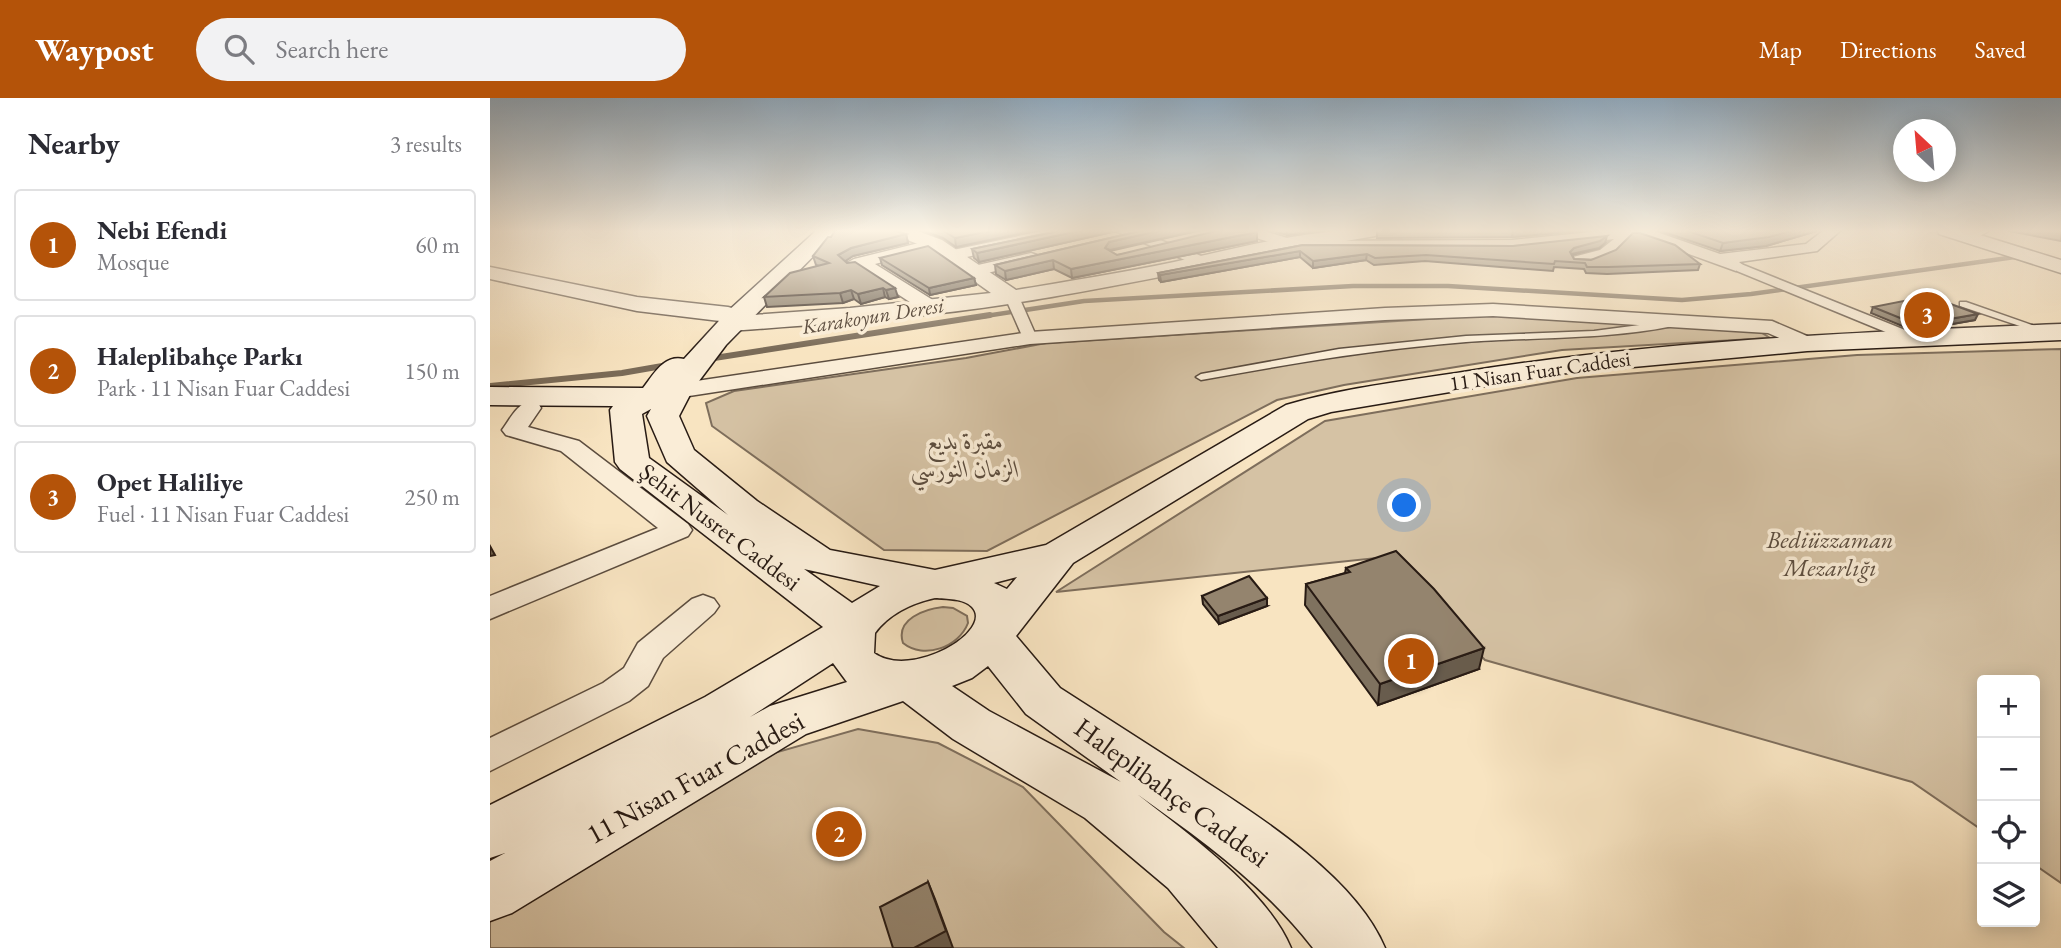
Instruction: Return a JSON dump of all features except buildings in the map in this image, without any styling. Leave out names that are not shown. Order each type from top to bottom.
[{"type":"main road","name":"Şehit Nusret Caddesi","points":[[773,270],[659,396],[632,461],[855,628]]},
{"type":"main road","name":"Şehit Nusret Caddesi","points":[[722,325],[784,270]]},
{"type":"main road","name":"11 Nisan Fuar Caddesi","points":[[935,584],[1059,554],[1297,412],[1326,403],[1557,365],[1807,343],[2059,333]]},
{"type":"main road","points":[[490,396],[659,396]]},
{"type":"main road","name":"Şehit Nusret Caddesi","points":[[659,396],[663,416],[679,454],[744,509],[817,560],[935,584]]},
{"type":"main road","points":[[490,407],[596,412],[659,396]]},
{"type":"main road","name":"11 Nisan Fuar Caddesi","points":[[992,636],[1059,554]]},
{"type":"main road","points":[[935,584],[974,588],[988,596],[996,607],[998,621],[992,636],[980,651],[961,664],[936,675],[909,681],[884,680],[864,673],[852,660],[849,645],[855,628],[868,612],[888,599],[911,589],[935,584]]},
{"type":"main road","name":"11 Nisan Fuar Caddesi","points":[[490,833],[723,710],[855,628]]},
{"type":"main road","name":"Haleplibahçe Caddesi","points":[[992,636],[1017,672],[1043,701],[1244,838],[1310,897],[1353,948]]},
{"type":"main road","name":"11 Nisan Fuar Caddesi","points":[[490,893],[788,720],[909,681]]},
{"type":"main road","name":"Haleplibahçe Caddesi","points":[[909,681],[971,725],[1105,801],[1189,869],[1259,948]]},
{"type":"street","points":[[865,270],[929,306]]},
{"type":"street","points":[[975,271],[981,270]]},
{"type":"street","points":[[490,273],[622,303],[695,313],[722,325],[850,316],[1012,297],[1167,270]]},
{"type":"street","points":[[1745,270],[1914,339]]},
{"type":"street","points":[[975,271],[1012,297],[1030,338]]},
{"type":"street","points":[[659,396],[1030,338],[1385,314],[1493,310],[1772,327],[1807,343]]},
{"type":"street","points":[[490,608],[678,530],[570,446],[514,430],[530,408]]},
{"type":"street","points":[[490,755],[616,692],[636,677],[650,651],[703,606]]},
{"type":"lane","points":[[1963,304],[2059,333]]},
{"type":"lane","points":[[1201,377],[1339,352],[1466,339],[1594,334],[1686,322]]},
{"type":"green space","name":"مقبرة بديع الزمان النورسي","points":[[1493,315],[1754,328],[1770,338],[1562,350],[1344,385],[1277,400],[987,551],[884,550],[712,426],[706,403],[734,391],[966,358],[1046,343]]},
{"type":"green space","name":"Bediüzzaman Mezarlığı","points":[[2061,349],[2061,883],[2040,868],[2040,675],[1977,675],[1977,827],[1912,782],[1485,660],[1386,557],[1056,592],[1325,421],[1577,378],[1857,355]]},
{"type":"green space","points":[[943,607],[953,608],[967,616],[968,623],[957,639],[930,650],[911,648],[903,643],[903,628],[907,622],[920,613]]},
{"type":"green space","points":[[858,729],[938,743],[1023,787],[1164,932],[1184,948],[490,948],[490,900],[736,764]]},
{"type":"waterway","name":"Karakoyun Deresi","points":[[979,317],[1084,301],[1353,286],[1448,286],[1682,300],[1751,294],[1925,270]]},
{"type":"waterway","name":"Karakoyun Deresi","points":[[708,359],[990,315]]},
{"type":"waterway","name":"Karakoyun Deresi","points":[[490,386],[622,373],[668,365]]},
{"type":"place","name":"Opet Haliliye","points":[[1927,315]]},
{"type":"place","name":"Nebi Efendi","points":[[1411,661]]},
{"type":"place","name":"Haleplibahçe Parkı","points":[[839,834]]}]
